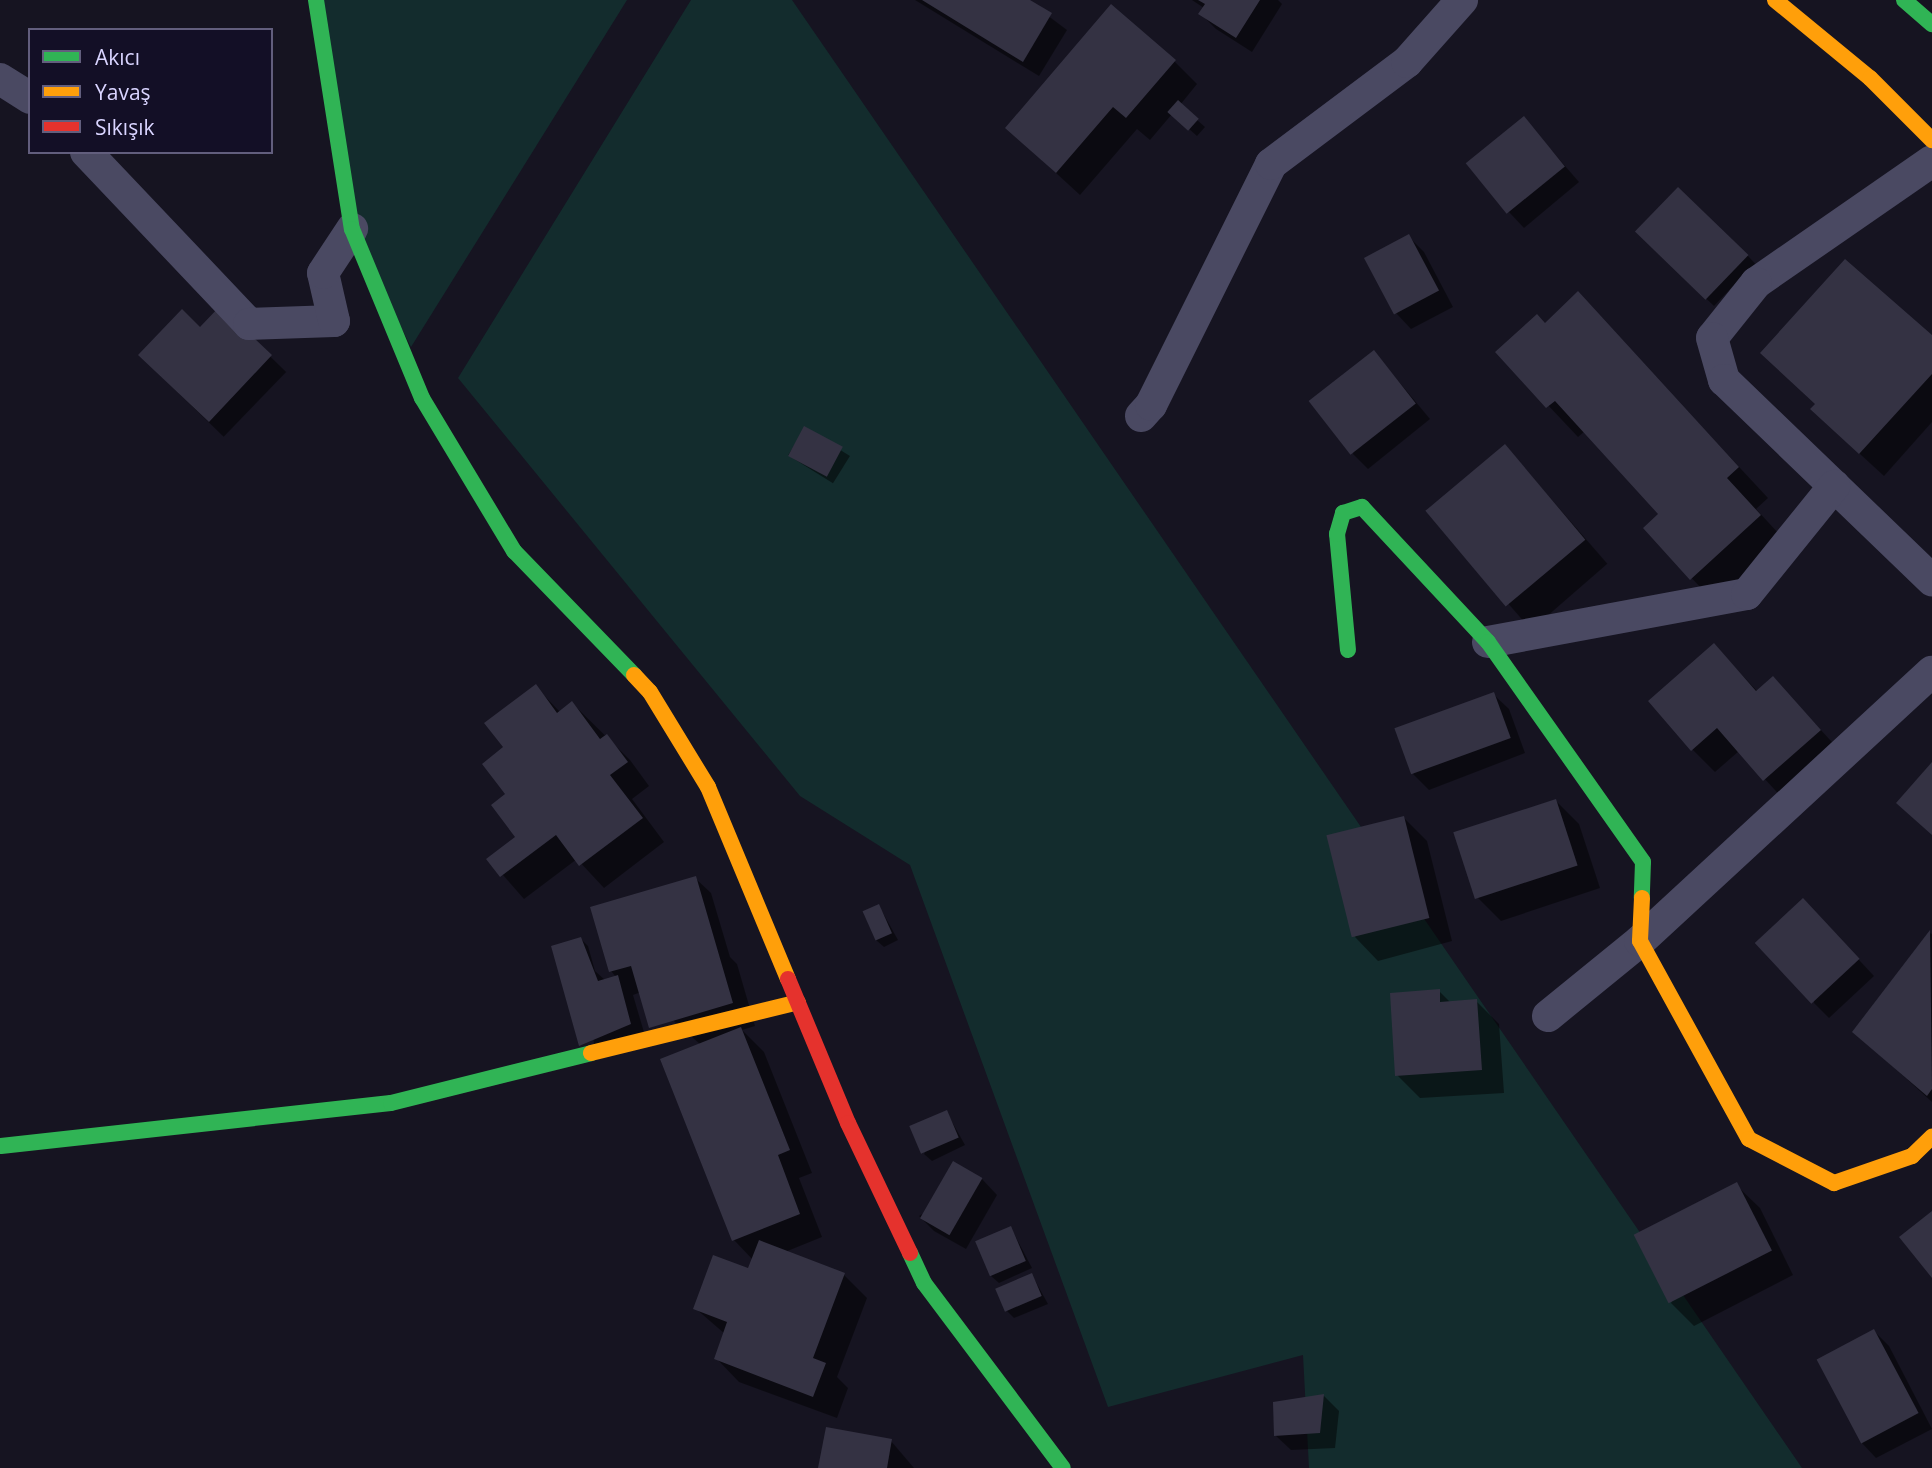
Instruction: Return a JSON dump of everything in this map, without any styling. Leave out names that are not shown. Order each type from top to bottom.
[{"type":"street","points":[[316,0],[352,229],[422,398],[514,551],[650,692],[708,787],[848,1123],[924,1283],[1063,1468]]},
{"type":"street","points":[[1141,416],[1151,405],[1271,164],[1407,62],[1462,0]]},
{"type":"street","points":[[1774,0],[1870,78],[1932,140]]},
{"type":"street","points":[[1904,0],[1932,24]]},
{"type":"street","points":[[0,79],[28,97]]},
{"type":"street","points":[[88,154],[249,324],[334,321],[323,273],[352,229]]},
{"type":"street","points":[[1932,161],[1756,283],[1712,338],[1724,380],[1932,580]]},
{"type":"street","points":[[1488,642],[1747,594],[1834,486]]},
{"type":"street","points":[[1348,650],[1337,534],[1343,513],[1362,507],[1488,642],[1643,862],[1640,941],[1749,1139],[1834,1183],[1912,1156],[1932,1138]]},
{"type":"street","points":[[1548,1016],[1640,941],[1932,672]]},
{"type":"street","points":[[1,1146],[391,1103],[798,1002]]},
{"type":"green space","points":[[309,0],[627,0],[411,347],[352,229]]},
{"type":"green space","points":[[691,0],[792,0],[1802,1468],[1309,1468],[1303,1355],[1108,1407],[910,865],[800,796],[458,378]]},
{"type":"building","points":[[922,0],[1030,0],[1052,13],[1023,62]]},
{"type":"building","points":[[1198,0],[1260,0],[1236,38],[1198,14],[1205,4]]},
{"type":"building","points":[[1111,4],[1176,60],[1126,118],[1113,107],[1056,173],[1005,128]]},
{"type":"building","points":[[1178,100],[1199,119],[1188,131],[1167,112]]},
{"type":"building","points":[[1524,116],[1565,167],[1507,214],[1466,163]]},
{"type":"building","points":[[1678,187],[1748,255],[1705,300],[1635,232]]},
{"type":"building","points":[[1409,234],[1439,291],[1394,314],[1364,258]]},
{"type":"building","points":[[1845,259],[1932,335],[1932,374],[1859,454],[1810,409],[1815,404],[1760,353]]},
{"type":"building","points":[[1578,291],[1739,467],[1727,478],[1761,515],[1690,580],[1643,528],[1658,514],[1555,401],[1546,408],[1495,352],[1537,314],[1545,323]]},
{"type":"building","points":[[220,306],[272,355],[209,422],[138,355],[182,309],[200,327]]},
{"type":"building","points":[[1374,350],[1416,404],[1350,455],[1309,401]]},
{"type":"building","points":[[804,426],[843,447],[827,477],[788,456]]},
{"type":"building","points":[[1505,444],[1585,540],[1506,607],[1425,511]]},
{"type":"building","points":[[1714,643],[1756,691],[1773,676],[1821,730],[1763,781],[1717,728],[1691,751],[1648,701]]},
{"type":"building","points":[[536,684],[557,713],[572,701],[600,739],[607,734],[628,762],[610,775],[643,818],[579,866],[556,835],[500,877],[486,859],[515,837],[491,805],[505,794],[482,764],[503,747],[484,723]]},
{"type":"building","points":[[1494,692],[1511,738],[1411,774],[1394,728]]},
{"type":"building","points":[[1932,762],[1932,835],[1896,803]]},
{"type":"building","points":[[1556,799],[1578,866],[1475,899],[1453,832]]},
{"type":"building","points":[[1404,816],[1429,918],[1352,937],[1326,835]]},
{"type":"building","points":[[696,876],[733,1003],[649,1028],[631,966],[609,972],[590,907]]},
{"type":"building","points":[[1803,898],[1860,959],[1811,1004],[1755,943]]},
{"type":"building","points":[[879,904],[892,933],[876,941],[863,911]]},
{"type":"building","points":[[1930,930],[1932,1089],[1927,1096],[1852,1032]]},
{"type":"building","points":[[581,937],[598,981],[618,975],[631,1024],[579,1046],[551,946]]},
{"type":"building","points":[[1440,989],[1440,1002],[1477,999],[1482,1070],[1395,1076],[1390,993]]},
{"type":"building","points":[[741,1027],[790,1150],[778,1155],[800,1214],[732,1241],[660,1059]]},
{"type":"building","points":[[947,1110],[959,1138],[921,1154],[909,1126]]},
{"type":"building","points":[[953,1161],[982,1178],[949,1235],[920,1218]]},
{"type":"building","points":[[1737,1182],[1772,1251],[1669,1303],[1634,1235]]},
{"type":"building","points":[[1932,1211],[1932,1278],[1899,1237]]},
{"type":"building","points":[[1011,1226],[1026,1261],[990,1276],[975,1241]]},
{"type":"building","points":[[759,1240],[845,1273],[813,1358],[826,1363],[813,1397],[714,1359],[727,1322],[693,1309],[713,1255],[748,1268]]},
{"type":"building","points":[[1032,1273],[1042,1296],[1005,1312],[995,1289]]},
{"type":"building","points":[[1874,1329],[1919,1413],[1861,1443],[1817,1360]]},
{"type":"building","points":[[1324,1394],[1320,1433],[1274,1436],[1273,1402]]},
{"type":"building","points":[[826,1427],[892,1439],[887,1468],[818,1468]]},
{"type":"traffic: fast","points":[[316,0],[352,229],[422,398],[514,551],[634,675]]},
{"type":"traffic: fast","points":[[1904,0],[1932,24]]},
{"type":"traffic: fast","points":[[1348,650],[1337,534],[1343,513],[1362,507],[1488,642],[1643,862],[1642,898]]},
{"type":"traffic: fast","points":[[1,1146],[391,1103],[591,1053]]},
{"type":"traffic: fast","points":[[910,1253],[924,1283],[1063,1468]]},
{"type":"traffic: slow","points":[[1775,0],[1870,78],[1932,140]]},
{"type":"traffic: slow","points":[[634,675],[650,692],[708,787],[788,979]]},
{"type":"traffic: slow","points":[[1642,898],[1640,941],[1749,1139],[1834,1183],[1912,1156],[1932,1137]]},
{"type":"traffic: slow","points":[[591,1053],[798,1002]]},
{"type":"traffic: jam","points":[[788,979],[848,1123],[910,1253]]}]
